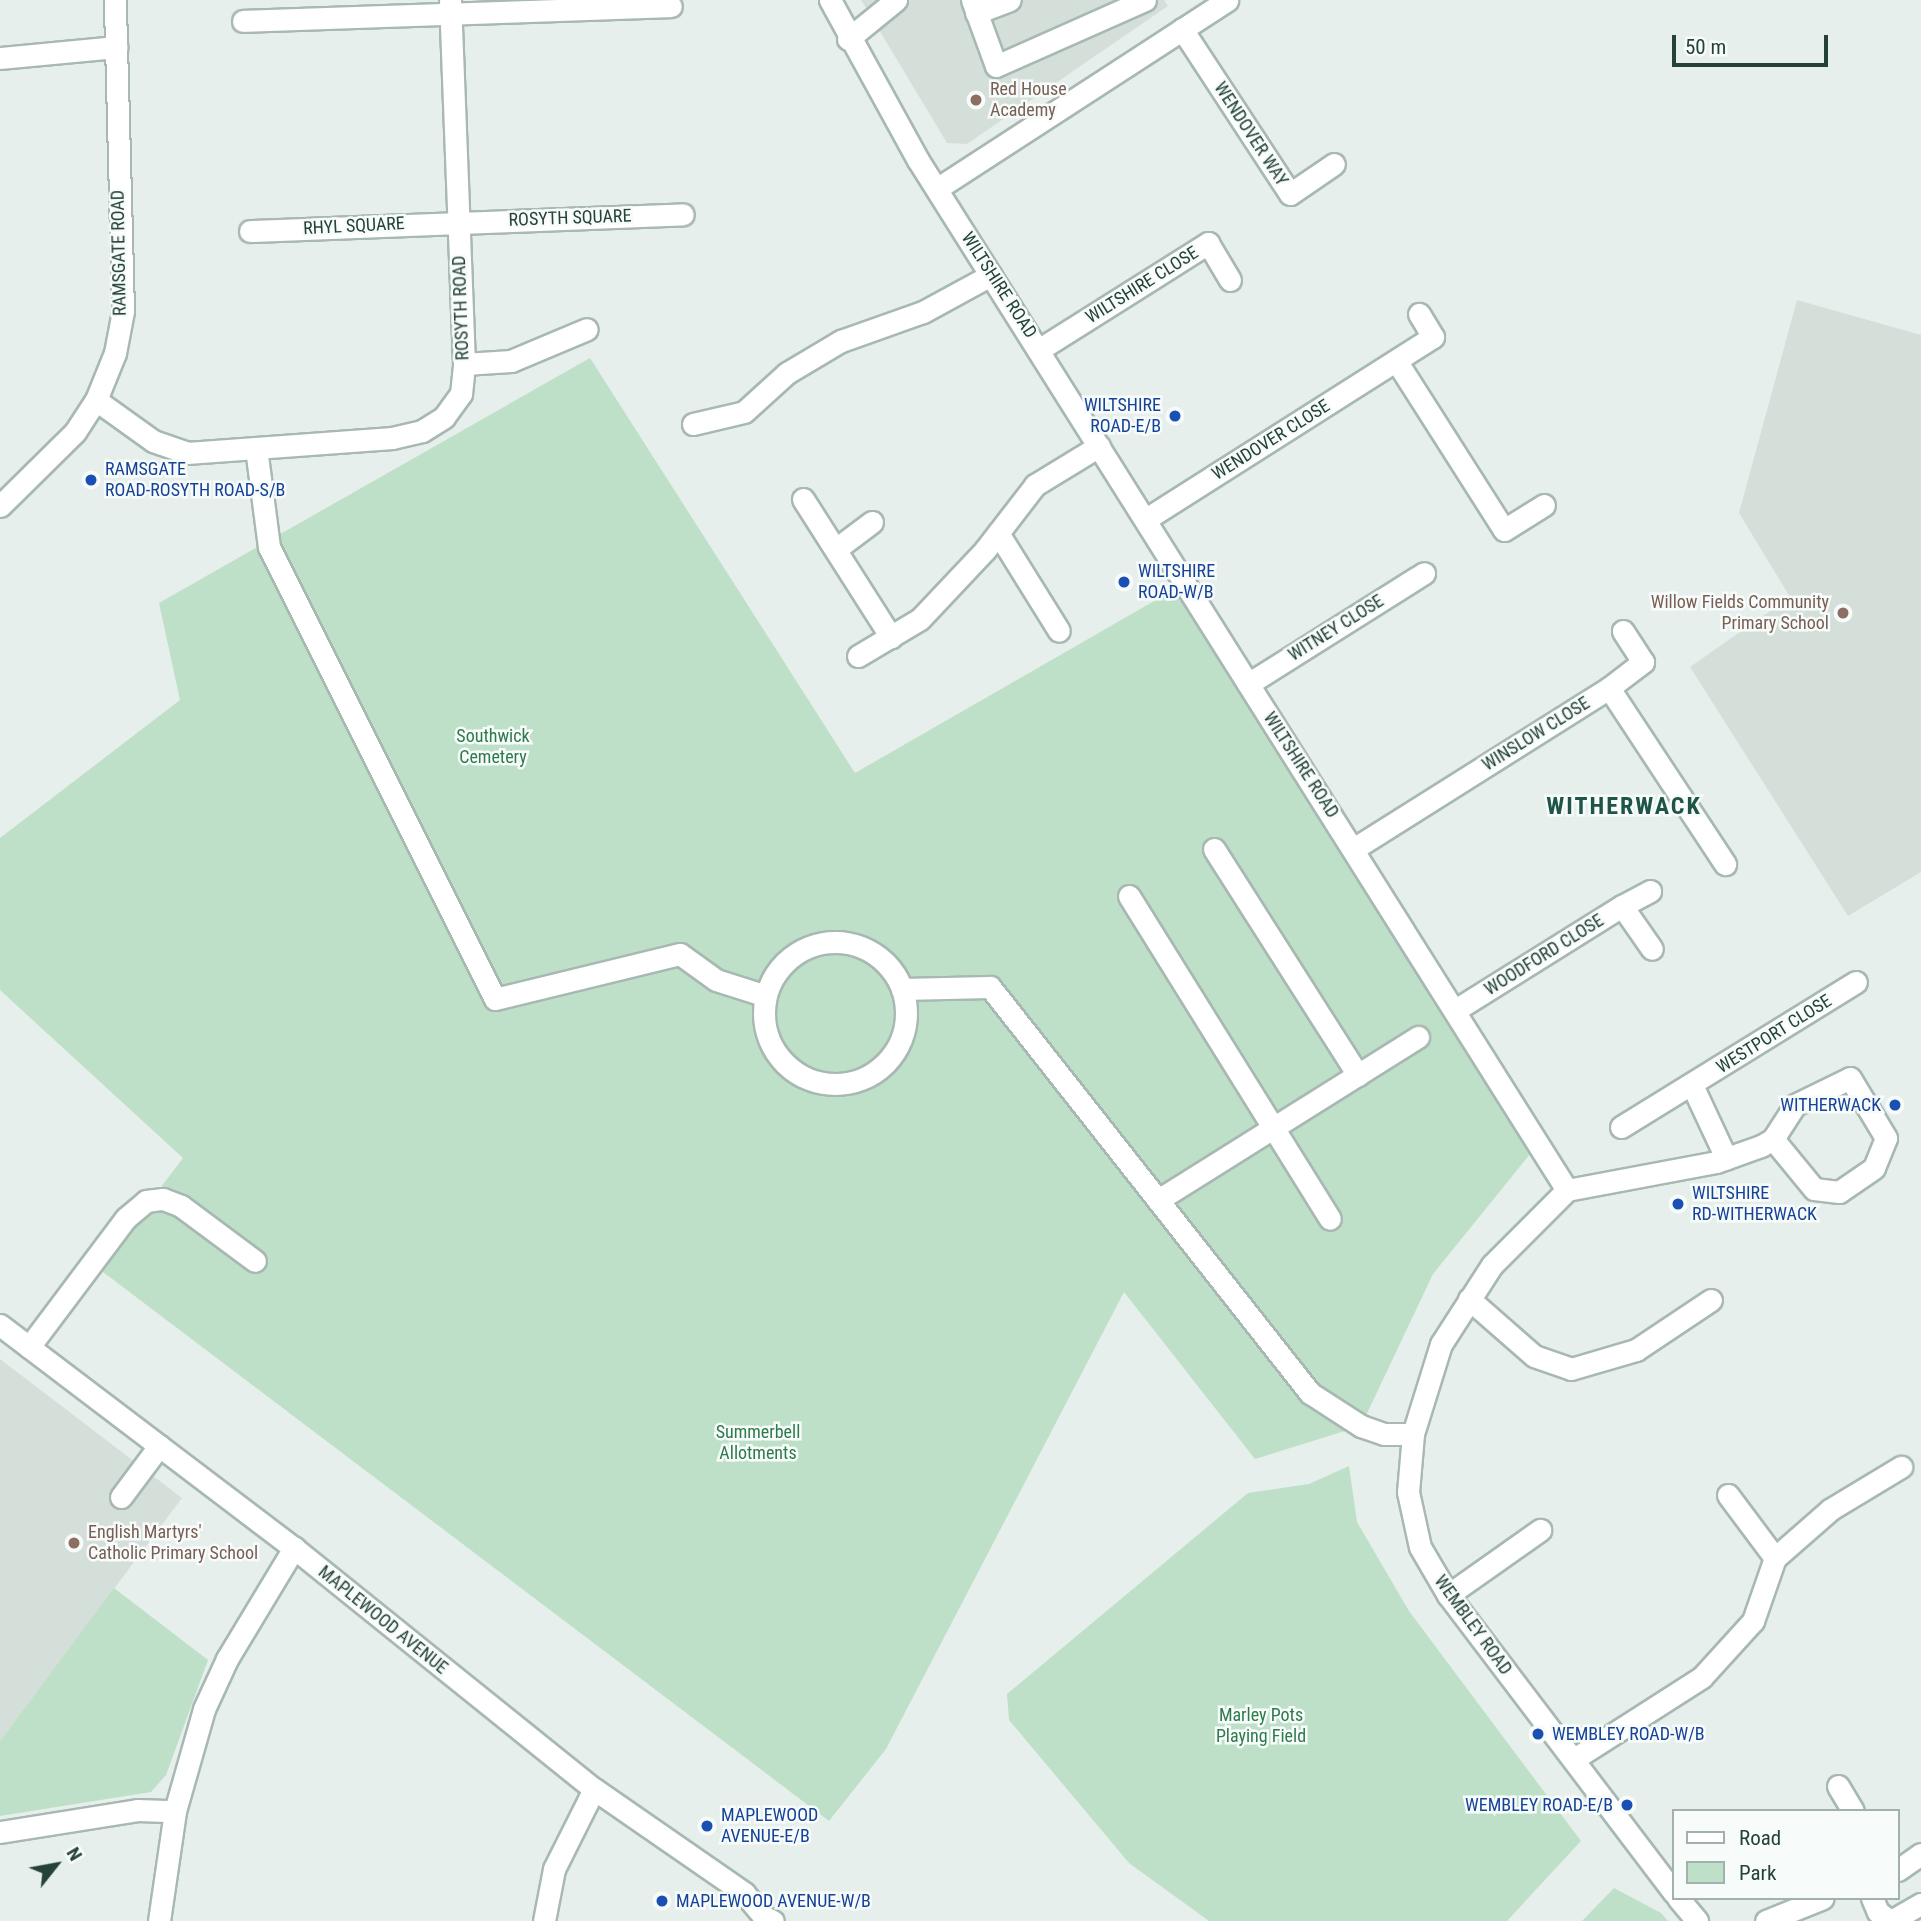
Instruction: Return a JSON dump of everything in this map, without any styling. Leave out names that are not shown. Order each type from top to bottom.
[{"type":"street","name":"RAMSGATE ROAD","points":[[0,506],[75,432],[96,400],[115,353],[123,311],[115,0]]},
{"type":"street","name":"WILTSHIRE ROAD","points":[[830,0],[848,39],[918,160],[1040,349],[1248,684],[1457,1009],[1567,1190]]},
{"type":"street","points":[[1010,0],[974,7],[996,66],[1144,0]]},
{"type":"street","points":[[938,188],[1227,0]]},
{"type":"street","points":[[848,39],[889,3]]},
{"type":"street","points":[[243,22],[450,6],[671,6]]},
{"type":"street","name":"ROSYTH ROAD","points":[[96,400],[153,441],[187,453],[392,438],[422,431],[444,416],[460,394],[464,364],[450,6]]},
{"type":"street","name":"WENDOVER WAY","points":[[1182,29],[1290,194],[1334,164]]},
{"type":"street","points":[[0,58],[116,47]]},
{"type":"street","name":"ROSYTH SQUARE","points":[[458,221],[683,214]]},
{"type":"street","name":"RHYL SQUARE","points":[[250,231],[458,221]]},
{"type":"street","name":"WILTSHIRE CLOSE","points":[[1040,349],[1208,243],[1230,280]]},
{"type":"street","points":[[693,424],[744,412],[787,373],[841,341],[923,312],[990,275]]},
{"type":"street","name":"WENDOVER CLOSE","points":[[1146,519],[1433,337],[1419,314]]},
{"type":"street","points":[[464,364],[511,361],[587,329]]},
{"type":"street","points":[[1397,362],[1504,530],[1544,505]]},
{"type":"street","points":[[858,656],[920,619],[998,533],[1035,485],[1099,446]]},
{"type":"street","points":[[256,448],[269,547],[495,999],[680,954],[716,980],[766,996]]},
{"type":"street","points":[[803,499],[891,637]]},
{"type":"street","points":[[836,549],[872,522]]},
{"type":"street","points":[[998,533],[1059,631]]},
{"type":"street","name":"WITNEY CLOSE","points":[[1248,684],[1424,572]]},
{"type":"street","points":[[1609,688],[1643,662],[1623,631]]},
{"type":"street","name":"WINSLOW CLOSE","points":[[1355,848],[1609,688],[1725,864]]},
{"type":"street","points":[[1214,849],[1357,1075]]},
{"type":"street","points":[[1622,906],[1650,891]]},
{"type":"street","points":[[1129,896],[1330,1219]]},
{"type":"street","name":"WOODFORD CLOSE","points":[[1457,1009],[1622,906],[1652,949]]},
{"type":"street","points":[[831,942],[874,954],[891,969],[902,989],[906,1013],[903,1037],[891,1058],[873,1074],[851,1083],[827,1084],[804,1077],[784,1063],[770,1043],[764,1020],[766,996],[775,975],[790,958],[831,942]]},
{"type":"street","name":"WESTPORT CLOSE","points":[[1621,1127],[1856,982]]},
{"type":"street","points":[[902,989],[990,987],[1310,1393],[1361,1426],[1384,1434],[1413,1434]]},
{"type":"street","points":[[1158,1200],[1418,1037]]},
{"type":"street","points":[[1567,1190],[1727,1158],[1773,1139],[1795,1105],[1850,1078],[1886,1138],[1874,1168],[1839,1192],[1814,1189],[1773,1139]]},
{"type":"street","points":[[1692,1085],[1727,1158]]},
{"type":"street","name":"WEMBLEY ROAD","points":[[1567,1190],[1492,1265],[1441,1344],[1413,1434],[1408,1492],[1420,1547],[1448,1595],[1672,1890]]},
{"type":"street","points":[[29,1347],[126,1218],[146,1201],[163,1199],[181,1206],[255,1261]]},
{"type":"street","points":[[1469,1299],[1534,1356],[1571,1368],[1636,1350],[1711,1300]]},
{"type":"street","name":"MAPLEWOOD AVENUE","points":[[0,1325],[293,1548],[594,1789],[744,1893],[766,1919]]},
{"type":"street","points":[[121,1497],[159,1446]]},
{"type":"street","points":[[1574,1759],[1702,1677],[1753,1621],[1775,1558],[1831,1509],[1901,1467]]},
{"type":"street","points":[[1728,1495],[1775,1558]]},
{"type":"street","points":[[1448,1595],[1540,1530]]},
{"type":"street","points":[[159,1921],[175,1811],[204,1709],[227,1659],[293,1548]]},
{"type":"street","points":[[1838,1786],[1852,1809]]},
{"type":"street","points":[[544,1921],[554,1869],[594,1789]]},
{"type":"street","points":[[0,1832],[136,1810],[175,1811]]},
{"type":"street","points":[[1900,1869],[1921,1854]]},
{"type":"street","points":[[1680,1900],[1697,1921]]},
{"type":"street","points":[[1766,1921],[1818,1900]]},
{"type":"street","points":[[1873,1900],[1878,1912],[1890,1921],[1921,1904]]},
{"type":"shaded area","name":"Red House Academy","points":[[861,0],[1164,0],[1168,6],[967,144],[947,143]]},
{"type":"shaded area","name":"Willow Fields Community Primary School","points":[[1797,300],[1921,335],[1921,872],[1848,916],[1690,667],[1790,597],[1739,513]]},
{"type":"shaded area","name":"English Martyrs' Catholic Primary School","points":[[0,1359],[182,1498],[0,1741]]},
{"type":"green space","points":[[590,358],[855,773],[1175,589],[1530,1154],[1433,1274],[1361,1426],[1255,1459],[1124,1292],[886,1749],[829,1821],[99,1269],[183,1158],[0,990],[0,838],[180,700],[159,603]]},
{"type":"green space","name":"Marley Pots Playing Field","points":[[1349,1466],[1357,1522],[1409,1611],[1581,1841],[1507,1921],[1209,1921],[1129,1863],[1009,1720],[1007,1694],[1248,1493],[1309,1484]]},
{"type":"green space","points":[[114,1588],[208,1660],[166,1775],[151,1792],[0,1816],[0,1741]]},
{"type":"green space","points":[[1614,1888],[1661,1913],[1668,1921],[1582,1921]]},
{"type":"place","name":"Red House Academy","points":[[976,100]]},
{"type":"place","name":"WILTSHIRE ROAD-E/B","points":[[1175,416]]},
{"type":"place","name":"RAMSGATE ROAD-ROSYTH ROAD-S/B","points":[[91,480]]},
{"type":"place","name":"WILTSHIRE ROAD-W/B","points":[[1124,582]]},
{"type":"place","name":"Willow Fields Community Primary School","points":[[1843,613]]},
{"type":"place","name":"WITHERWACK","points":[[1895,1105]]},
{"type":"place","name":"WILTSHIRE RD-WITHERWACK","points":[[1678,1204]]},
{"type":"place","name":"English Martyrs' Catholic Primary School","points":[[74,1543]]},
{"type":"place","name":"WEMBLEY ROAD-W/B","points":[[1538,1734]]},
{"type":"place","name":"WEMBLEY ROAD-E/B","points":[[1627,1805]]},
{"type":"place","name":"MAPLEWOOD AVENUE-E/B","points":[[707,1826]]},
{"type":"place","name":"MAPLEWOOD AVENUE-W/B","points":[[662,1901]]},
{"type":"district","name":"WITHERWACK","points":[[1624,807]]},
{"type":"park label","name":"Southwick Cemetery","points":[[493,747]]},
{"type":"park label","name":"Summerbell Allotments","points":[[758,1443]]}]
